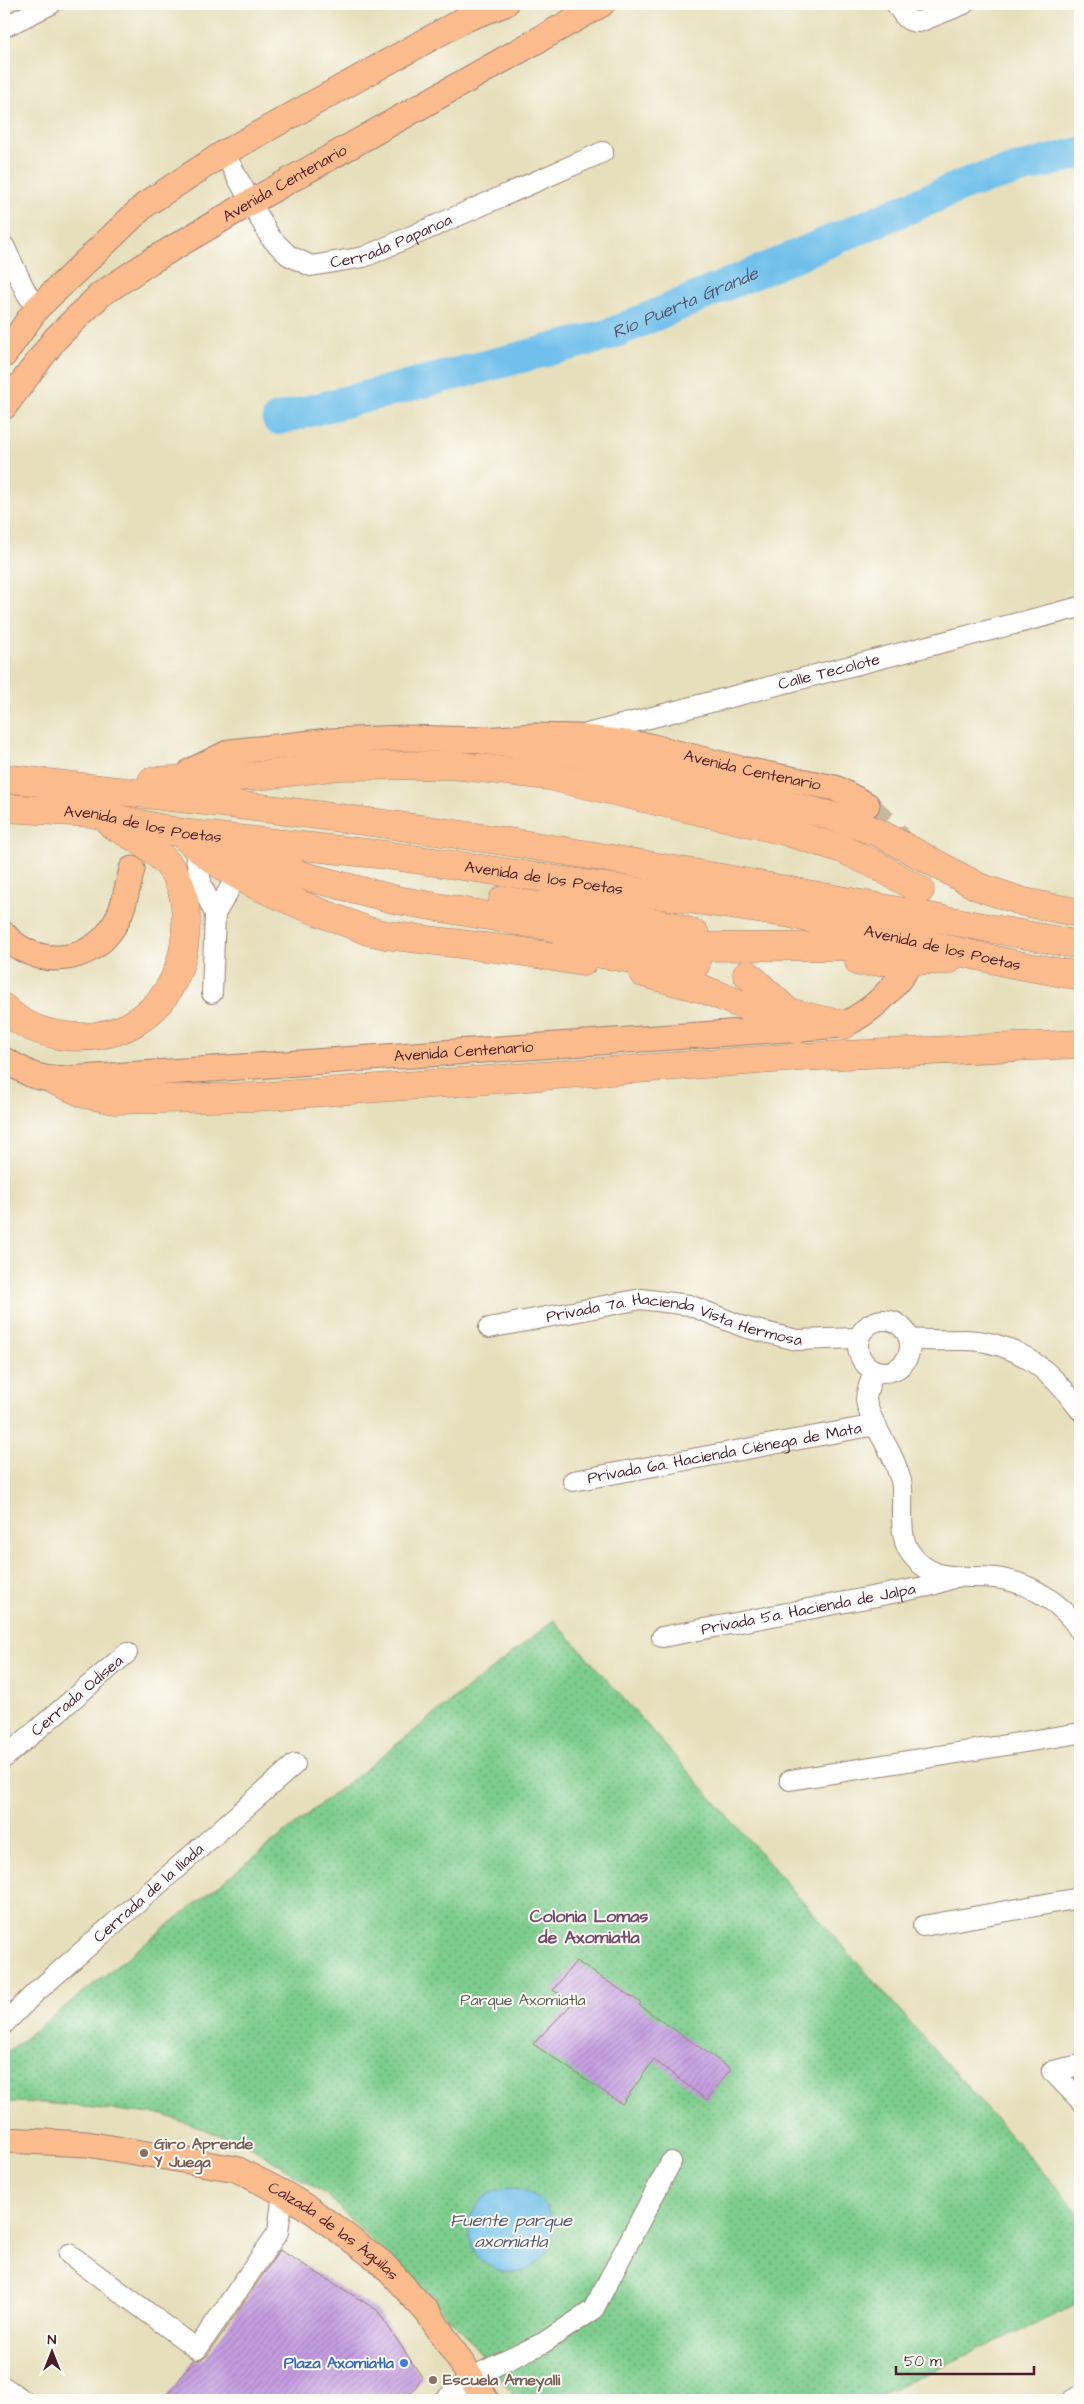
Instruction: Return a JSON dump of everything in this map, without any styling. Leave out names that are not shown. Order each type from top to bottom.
[{"type":"highway","points":[[484,740],[560,750],[825,814],[877,832],[979,887],[1024,902],[1080,913]]},
{"type":"highway","points":[[45,783],[195,780],[347,766],[452,765],[550,776],[784,831],[842,849],[876,864],[920,893]]},
{"type":"highway","name":"Avenida de los Poetas","points":[[4,778],[210,801],[508,842],[726,878],[1080,945]]},
{"type":"highway","name":"Avenida de los Poetas","points":[[4,808],[91,813],[187,839],[251,840],[413,859],[791,914],[1018,965],[1080,976]]},
{"type":"highway","points":[[4,1008],[13,1018],[36,1030],[80,1038],[102,1036],[124,1030],[145,1015],[162,998],[175,979],[182,961],[186,935],[184,894],[177,877],[163,858],[91,813]]},
{"type":"highway","points":[[187,839],[304,876],[397,900],[586,933],[699,947],[870,946],[955,960],[1018,965]]},
{"type":"highway","points":[[187,839],[265,883],[451,928],[642,961],[714,965],[955,960]]},
{"type":"highway","points":[[187,839],[265,883],[368,931],[380,928],[429,930],[451,928]]},
{"type":"highway","points":[[251,840],[263,846],[386,869],[539,890],[561,904]]},
{"type":"highway","points":[[386,869],[413,859]]},
{"type":"highway","points":[[330,883],[352,876],[537,906],[561,904],[672,926],[696,935]]},
{"type":"highway","points":[[469,894],[490,917]]},
{"type":"highway","points":[[380,928],[644,974],[703,989],[787,1024],[796,1030]]},
{"type":"highway","points":[[746,974],[788,1012],[844,1025]]},
{"type":"highway","points":[[53,1080],[85,1094],[115,1100],[280,1095],[800,1057],[1080,1044]]},
{"type":"highway","points":[[280,1095],[297,1084],[306,1081],[383,1067],[429,1074],[449,1083]]},
{"type":"main road","points":[[4,355],[37,308],[146,204],[224,153],[461,12],[505,4]]},
{"type":"main road","name":"Avenida Centenario","points":[[4,407],[55,339],[100,295],[151,261],[251,202],[602,4]]},
{"type":"main road","name":"Avenida Centenario","points":[[191,771],[230,752],[329,741],[403,738],[484,740],[534,736],[577,737],[649,746],[741,769],[836,788],[867,805]]},
{"type":"main road","points":[[912,862],[920,893]]},
{"type":"main road","points":[[4,934],[13,945],[30,955],[50,960],[78,955],[99,943],[113,927],[122,908],[132,868]]},
{"type":"main road","name":"Avenida Centenario","points":[[4,1060],[32,1075],[53,1080],[383,1067],[796,1030],[844,1025],[870,1012],[889,993],[905,971]]},
{"type":"main road","name":"Calzada de las Águilas","points":[[4,2140],[87,2144],[236,2168],[311,2210],[381,2262],[428,2313],[486,2400]]},
{"type":"street","points":[[4,27],[50,4]]},
{"type":"street","points":[[896,4],[907,20],[911,22],[919,22],[964,4]]},
{"type":"street","name":"Cerrada Papanoa","points":[[224,153],[270,237],[288,255],[311,266],[364,257],[603,152]]},
{"type":"street","points":[[4,246],[27,294],[37,308]]},
{"type":"street","name":"Calle Tecolote","points":[[577,737],[1080,607]]},
{"type":"street","points":[[187,839],[202,886],[215,914],[212,993]]},
{"type":"street","points":[[215,914],[265,883]]},
{"type":"street","name":"Privada 7a. Hacienda Vista Hermosa","points":[[489,1328],[641,1299],[689,1305],[744,1327],[797,1340],[860,1338]]},
{"type":"street","points":[[880,1320],[898,1324],[910,1339],[910,1349],[902,1366],[884,1372],[874,1370],[866,1365],[858,1348],[864,1330],[880,1320]]},
{"type":"street","points":[[910,1339],[969,1340],[996,1344],[1034,1360],[1064,1388],[1080,1410]]},
{"type":"street","points":[[874,1370],[866,1399],[876,1425],[892,1452],[902,1485],[902,1522],[908,1550],[927,1570],[952,1578],[996,1578],[1043,1594],[1076,1624],[1080,1631]]},
{"type":"street","name":"Privada 6a. Hacienda Ciénega de Mata","points":[[573,1481],[876,1425]]},
{"type":"street","name":"Privada 5a. Hacienda de Jalpa","points":[[662,1637],[929,1586],[952,1578]]},
{"type":"street","name":"Cerrada Odisea","points":[[4,1758],[126,1653]]},
{"type":"street","points":[[790,1780],[1080,1733]]},
{"type":"street","name":"Cerrada de la Iliada","points":[[4,2024],[35,1993],[295,1764]]},
{"type":"street","points":[[923,1926],[1080,1898]]},
{"type":"street","points":[[1080,2065],[1052,2071],[1080,2100]]},
{"type":"street","points":[[445,2400],[470,2378],[542,2343],[592,2310],[671,2162]]},
{"type":"street","points":[[69,2254],[197,2349],[278,2232],[283,2194]]},
{"type":"street","points":[[4,2387],[23,2400]]},
{"type":"street","points":[[1072,2400],[1080,2396]]},
{"type":"green space","name":"Parque Axomiatla","points":[[554,1620],[1080,2214],[1080,2297],[1074,2306],[868,2400],[518,2400],[466,2335],[325,2194],[250,2146],[164,2115],[44,2103],[4,2102],[4,2055]]},
{"type":"water","name":"Fuente parque axomiatla","points":[[511,2188],[534,2195],[546,2207],[553,2230],[546,2253],[534,2265],[511,2272],[488,2265],[476,2253],[469,2230],[476,2207],[488,2195]]},
{"type":"building","points":[[576,1961],[641,2003],[639,2005],[731,2069],[707,2100],[654,2060],[622,2104],[533,2044],[573,2003],[553,1990]]},
{"type":"building","name":"Escuela Ameyalli","points":[[280,2250],[377,2310],[422,2377],[407,2400],[165,2400],[193,2360],[201,2360],[207,2356]]},
{"type":"waterway","name":"Río Puerta Grande","points":[[278,419],[608,335],[970,182],[1080,153]]},
{"type":"tunnel","points":[[867,805],[893,830],[902,845]]},
{"type":"place","name":"Giro Aprende Y Juega","points":[[144,2153]]},
{"type":"place","name":"Plaza Axomiatla","points":[[404,2363]]},
{"type":"place","name":"Escuela Ameyalli","points":[[433,2380]]},
{"type":"district","name":"Colonia Lomas de Axomiatla","points":[[589,1926]]}]
